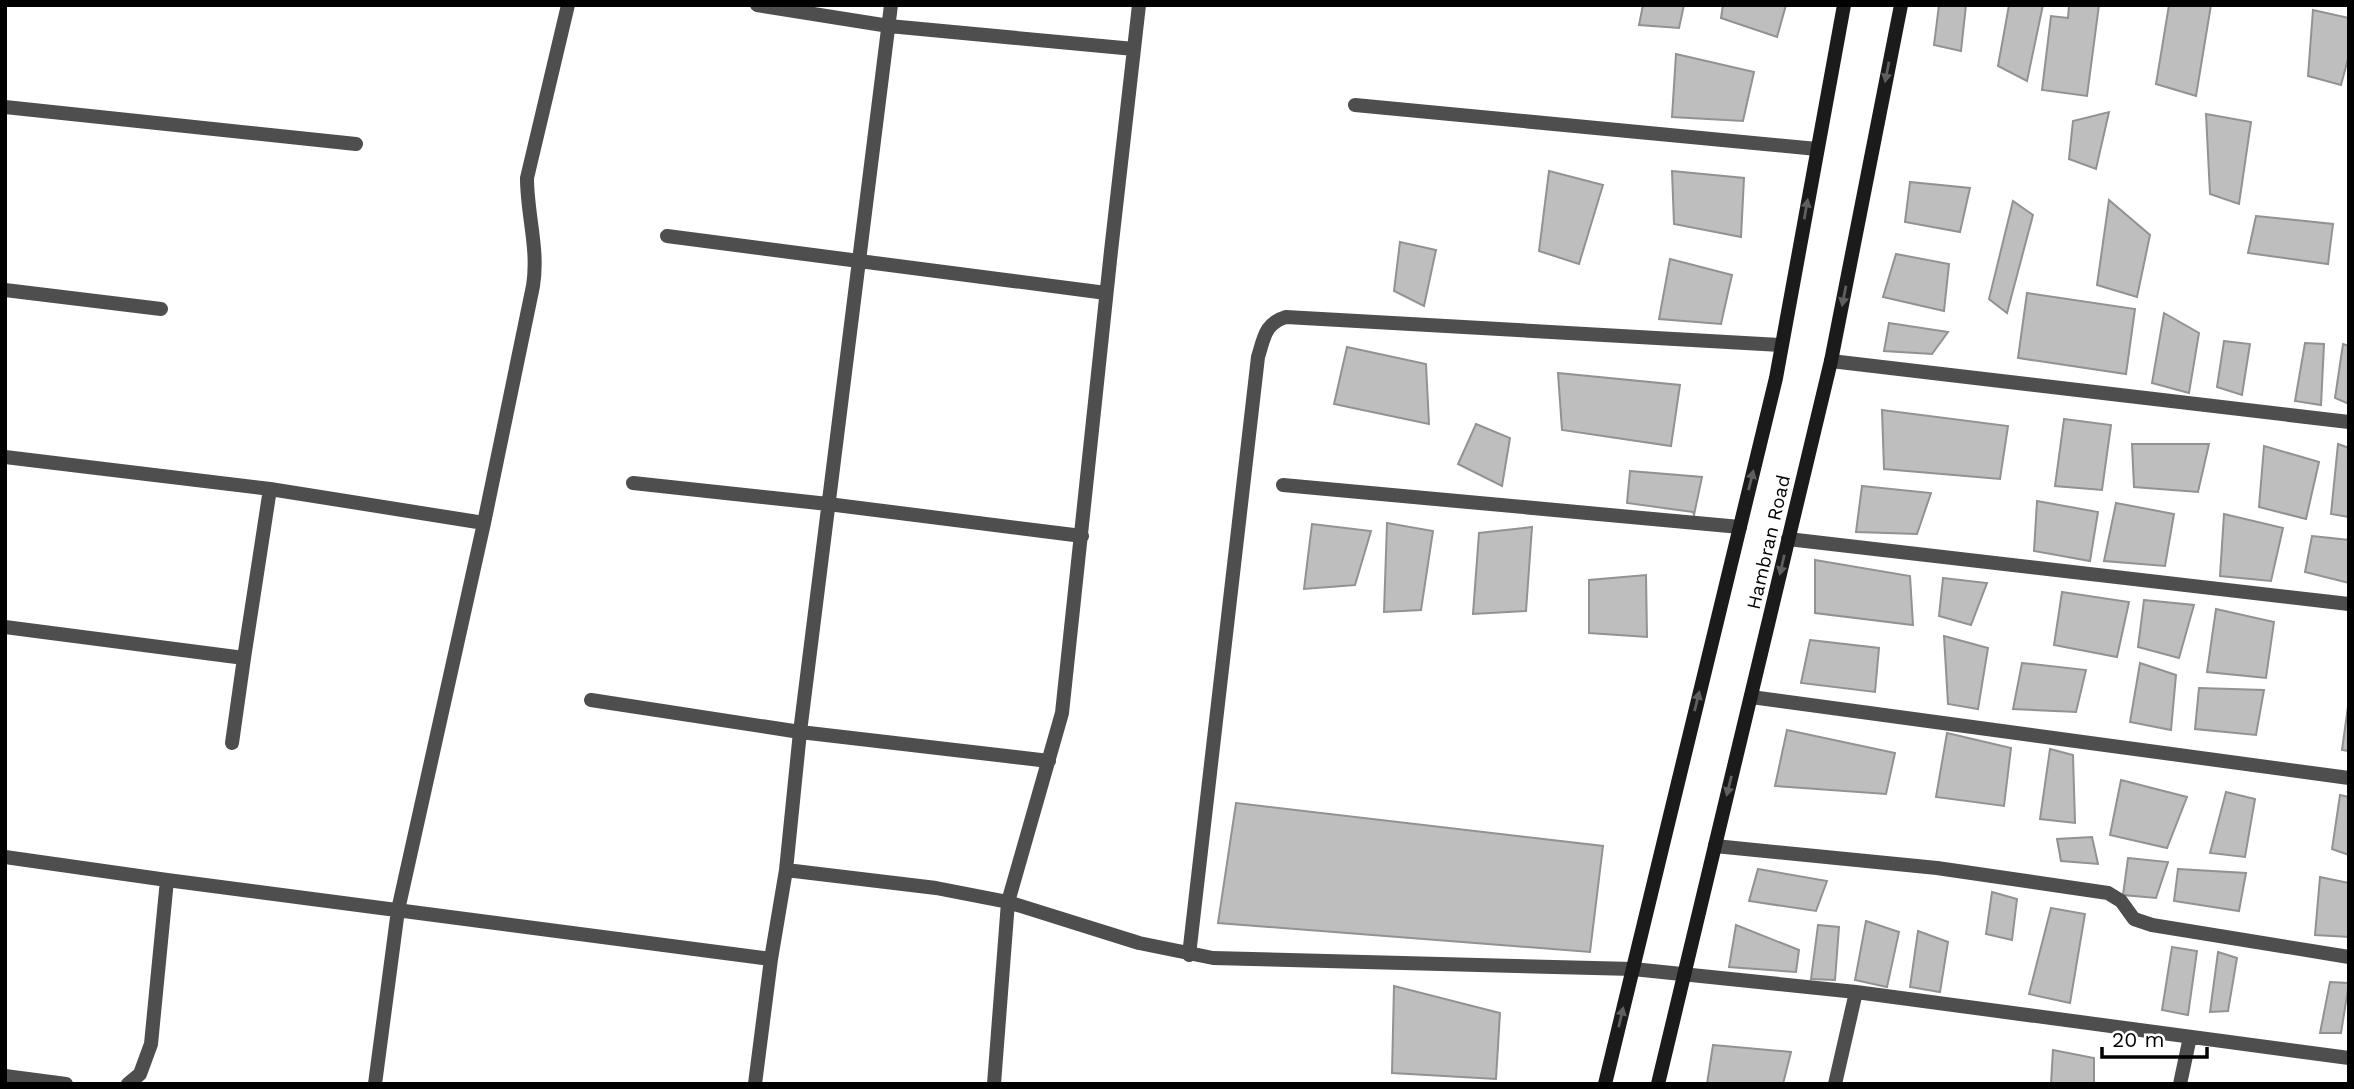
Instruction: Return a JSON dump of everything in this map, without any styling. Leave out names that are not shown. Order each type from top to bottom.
[{"type":"main road","name":"Hambran Road","points":[[1605,1084],[1782,345],[1844,5]]},
{"type":"main road","name":"Hambran Road","points":[[1658,1084],[1831,361],[1900,5]]},
{"type":"street","points":[[375,1084],[398,910],[484,523],[535,270],[527,178],[568,5]]},
{"type":"street","points":[[757,5],[889,26],[1134,49]]},
{"type":"street","points":[[755,1084],[786,870],[800,732],[891,5]]},
{"type":"street","points":[[994,1084],[1008,902],[1062,713],[1139,5]]},
{"type":"street","points":[[1355,105],[1817,149]]},
{"type":"street","points":[[5,107],[356,144]]},
{"type":"street","points":[[667,236],[1106,293]]},
{"type":"street","points":[[5,290],[160,309]]},
{"type":"street","points":[[1189,955],[1258,357],[1269,326],[1286,317],[1782,345]]},
{"type":"street","points":[[1831,361],[2349,422]]},
{"type":"street","points":[[5,457],[270,489],[484,523]]},
{"type":"street","points":[[634,483],[1082,536]]},
{"type":"street","points":[[1283,485],[1740,527]]},
{"type":"street","points":[[232,743],[270,489]]},
{"type":"street","points":[[1788,539],[2349,604]]},
{"type":"street","points":[[5,627],[244,658]]},
{"type":"street","points":[[1751,697],[2349,778]]},
{"type":"street","points":[[592,699],[800,732],[1049,761]]},
{"type":"street","points":[[1715,846],[1937,868],[2108,893],[2121,901],[2134,919],[2152,925],[2349,957]]},
{"type":"street","points":[[5,857],[771,959]]},
{"type":"street","points":[[786,870],[936,888],[1008,902],[1139,943],[1213,958],[1633,969],[1856,992],[2349,1058]]},
{"type":"street","points":[[128,1084],[141,1074],[151,1044],[167,880]]},
{"type":"street","points":[[1835,1084],[1856,992]]},
{"type":"street","points":[[2180,1084],[2190,1037]]},
{"type":"street","points":[[5,1076],[66,1084]]},
{"type":"building","points":[[1643,5],[1684,5],[1679,28],[1639,25]]},
{"type":"building","points":[[1723,5],[1786,5],[1777,37],[1721,18]]},
{"type":"building","points":[[1939,5],[1966,5],[1961,51],[1934,45]]},
{"type":"building","points":[[2009,5],[2043,5],[2027,81],[1998,66]]},
{"type":"building","points":[[2069,5],[2099,5],[2087,96],[2042,90],[2051,16],[2068,18]]},
{"type":"building","points":[[2169,5],[2211,5],[2196,96],[2156,84]]},
{"type":"building","points":[[2313,10],[2349,18],[2349,55],[2341,85],[2308,76]]},
{"type":"building","points":[[1676,54],[1754,72],[1743,121],[1672,117]]},
{"type":"building","points":[[2109,112],[2096,169],[2069,159],[2073,121]]},
{"type":"building","points":[[2206,114],[2251,122],[2239,204],[2210,194]]},
{"type":"building","points":[[1549,171],[1603,185],[1579,264],[1539,251]]},
{"type":"building","points":[[1672,171],[1744,178],[1741,237],[1674,224]]},
{"type":"building","points":[[1910,182],[1970,188],[1960,232],[1905,222]]},
{"type":"building","points":[[2109,200],[2150,235],[2137,297],[2097,285]]},
{"type":"building","points":[[2013,201],[2033,215],[2007,313],[1989,299]]},
{"type":"building","points":[[2256,216],[2333,224],[2328,264],[2248,253]]},
{"type":"building","points":[[1400,242],[1436,250],[1424,306],[1394,291]]},
{"type":"building","points":[[1896,254],[1949,264],[1944,311],[1883,297]]},
{"type":"building","points":[[1670,259],[1732,275],[1721,324],[1659,319]]},
{"type":"building","points":[[2027,293],[2135,309],[2126,374],[2018,358]]},
{"type":"building","points":[[2164,313],[2199,333],[2189,393],[2152,383]]},
{"type":"building","points":[[1889,323],[1948,332],[1932,354],[1884,351]]},
{"type":"building","points":[[2224,341],[2250,344],[2242,395],[2217,387]]},
{"type":"building","points":[[2305,343],[2324,344],[2321,405],[2295,401]]},
{"type":"building","points":[[2343,344],[2349,346],[2349,404],[2335,398]]},
{"type":"building","points":[[1347,347],[1426,364],[1429,424],[1334,404]]},
{"type":"building","points":[[1558,373],[1680,385],[1671,446],[1562,430]]},
{"type":"building","points":[[1882,410],[2008,426],[2000,479],[1884,469]]},
{"type":"building","points":[[2064,419],[2111,425],[2102,490],[2055,486]]},
{"type":"building","points":[[1476,424],[1510,438],[1502,486],[1458,464]]},
{"type":"building","points":[[2132,444],[2209,444],[2198,492],[2134,487]]},
{"type":"building","points":[[2338,444],[2349,448],[2349,517],[2331,514]]},
{"type":"building","points":[[2264,446],[2319,462],[2306,519],[2259,507]]},
{"type":"building","points":[[1630,471],[1702,477],[1694,515],[1693,512],[1627,503]]},
{"type":"building","points":[[1862,486],[1931,493],[1917,534],[1856,532]]},
{"type":"building","points":[[2037,501],[2098,512],[2090,561],[2034,551]]},
{"type":"building","points":[[2116,503],[2174,514],[2165,566],[2104,561]]},
{"type":"building","points":[[2224,514],[2283,528],[2271,581],[2220,576]]},
{"type":"building","points":[[1387,523],[1433,531],[1421,610],[1384,612]]},
{"type":"building","points":[[1312,524],[1371,531],[1355,585],[1304,589]]},
{"type":"building","points":[[1532,527],[1526,611],[1473,614],[1479,533]]},
{"type":"building","points":[[2312,536],[2349,540],[2349,583],[2305,572]]},
{"type":"building","points":[[1815,560],[1910,576],[1913,625],[1815,613]]},
{"type":"building","points":[[1646,575],[1647,637],[1589,633],[1589,580]]},
{"type":"building","points":[[1943,578],[1987,583],[1971,625],[1939,616]]},
{"type":"building","points":[[2062,592],[2129,602],[2117,657],[2054,645]]},
{"type":"building","points":[[2144,600],[2194,605],[2179,658],[2138,647]]},
{"type":"building","points":[[2216,609],[2274,622],[2266,678],[2207,672]]},
{"type":"building","points":[[1944,636],[1988,648],[1978,709],[1948,704]]},
{"type":"building","points":[[1810,640],[1879,648],[1875,692],[1801,683]]},
{"type":"building","points":[[2022,663],[2086,670],[2076,712],[2013,709]]},
{"type":"building","points":[[2140,663],[2176,675],[2171,730],[2130,722]]},
{"type":"building","points":[[2199,688],[2264,690],[2256,735],[2195,729]]},
{"type":"building","points":[[2349,699],[2349,751],[2342,750]]},
{"type":"building","points":[[1787,730],[1895,753],[1886,794],[1775,786]]},
{"type":"building","points":[[1947,733],[2011,748],[2004,806],[1936,797]]},
{"type":"building","points":[[2050,749],[2073,755],[2075,823],[2040,819]]},
{"type":"building","points":[[2121,780],[2187,797],[2167,848],[2110,835]]},
{"type":"building","points":[[2226,792],[2255,799],[2245,857],[2210,853]]},
{"type":"building","points":[[2340,795],[2349,797],[2349,855],[2332,849]]},
{"type":"building","points":[[1236,803],[1603,846],[1590,952],[1218,923]]},
{"type":"building","points":[[2092,837],[2098,864],[2061,861],[2057,839]]},
{"type":"building","points":[[2128,858],[2168,862],[2156,898],[2123,895]]},
{"type":"building","points":[[1758,869],[1827,881],[1816,911],[1749,901]]},
{"type":"building","points":[[2178,869],[2246,873],[2239,911],[2174,901]]},
{"type":"building","points":[[2320,877],[2349,883],[2349,937],[2315,935]]},
{"type":"building","points":[[1992,892],[2017,899],[2012,940],[1986,934]]},
{"type":"building","points":[[2051,908],[2085,914],[2070,1003],[2029,994]]},
{"type":"building","points":[[1866,921],[1899,932],[1887,987],[1855,980]]},
{"type":"building","points":[[1736,925],[1799,950],[1796,972],[1729,967]]},
{"type":"building","points":[[1818,925],[1839,927],[1835,980],[1811,979]]},
{"type":"building","points":[[1918,931],[1948,942],[1940,992],[1910,987]]},
{"type":"building","points":[[2172,947],[2197,951],[2188,1015],[2162,1010]]},
{"type":"building","points":[[2218,952],[2237,958],[2228,1011],[2210,1012]]},
{"type":"building","points":[[2330,982],[2349,983],[2341,1033],[2320,1033]]},
{"type":"building","points":[[1394,986],[1500,1013],[1496,1079],[1392,1073]]},
{"type":"building","points":[[1713,1045],[1791,1052],[1783,1084],[1707,1084]]},
{"type":"building","points":[[2053,1050],[2094,1058],[2094,1084],[2051,1084]]}]
